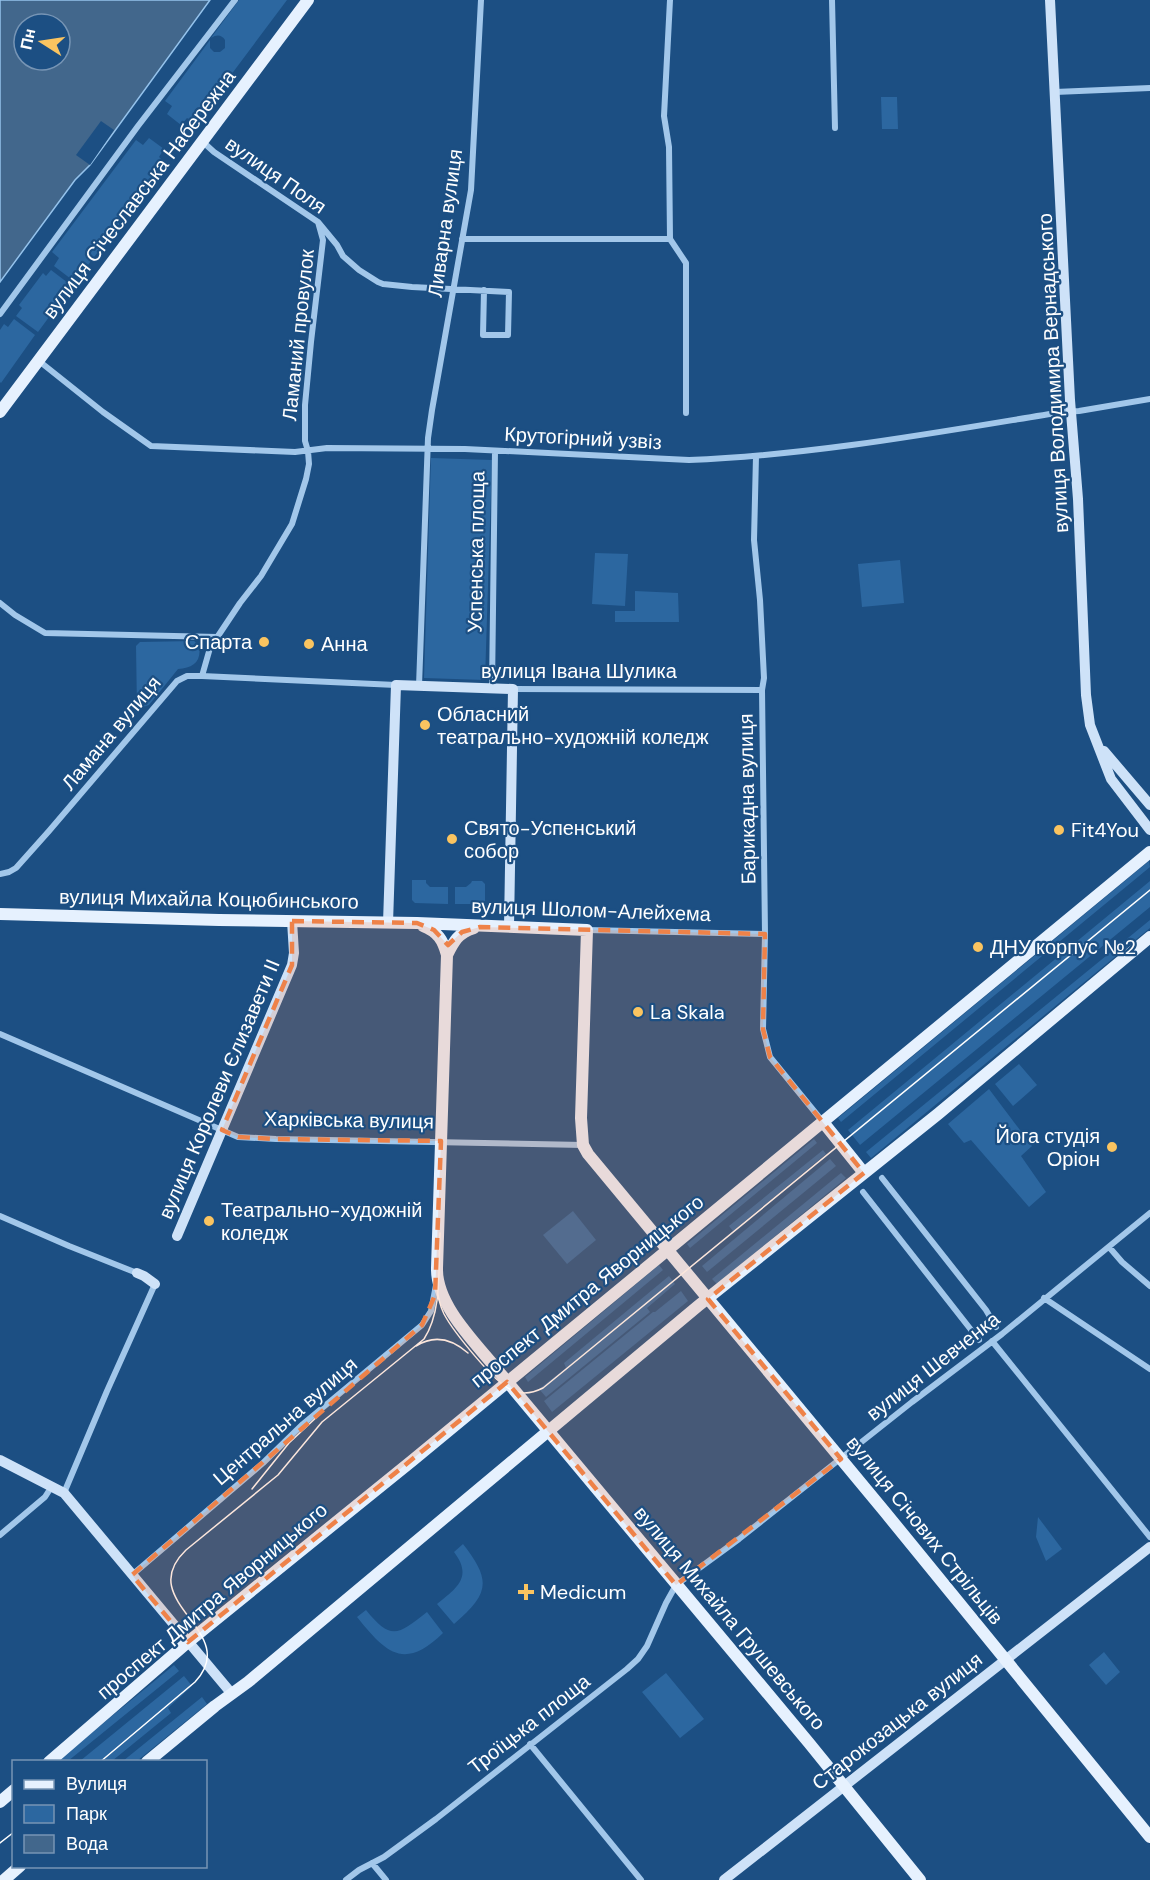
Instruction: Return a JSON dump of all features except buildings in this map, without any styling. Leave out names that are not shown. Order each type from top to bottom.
[{"type":"main road","name":"вулиця Січеславська Набережна","points":[[0,412],[308,0]]},
{"type":"main road","name":"проспект Дмитра Яворницького","points":[[50,1760],[188,1642],[1150,852]]},
{"type":"main road","name":"вулиця Михайла Коцюбинського","points":[[0,914],[417,923]]},
{"type":"main road","name":"вулиця Шолом-Алейхема","points":[[417,923],[587,930]]},
{"type":"main road","points":[[417,923],[434,930],[441,937],[447,955],[437,1278]]},
{"type":"main road","points":[[447,955],[454,939],[462,932],[480,927]]},
{"type":"main road","points":[[587,930],[581,1118],[583,1145],[667,1250]]},
{"type":"main road","points":[[148,1760],[256,1675],[708,1298],[953,1101],[1150,937]]},
{"type":"main road","points":[[823,1122],[864,1173]]},
{"type":"main road","name":"вулиця Січових Стрільців","points":[[667,1250],[1150,1837]]},
{"type":"main road","name":"вулиця Михайла Грушевського","points":[[437,1278],[441,1292],[457,1319],[507,1382],[920,1880]]},
{"type":"main road","points":[[0,1802],[12,1793]]},
{"type":"main road","points":[[4,1880],[18,1868]]},
{"type":"street","points":[[0,314],[138,126],[235,0]]},
{"type":"street","name":"Ливарна вулиця","points":[[427,449],[471,190],[481,0]]},
{"type":"street","points":[[670,0],[664,116],[669,147],[670,239],[686,262],[686,413]]},
{"type":"street","points":[[832,0],[835,128]]},
{"type":"street","name":"вулиця Володимира Вернадського","points":[[1050,0],[1071,411],[1078,499],[1084,674],[1090,726],[1111,779],[1150,830]]},
{"type":"street","points":[[1055,92],[1150,88]]},
{"type":"street","name":"вулиця Поля","points":[[203,142],[214,152],[318,222],[343,256],[358,270],[378,282],[412,287],[484,290],[509,292],[508,335],[483,335],[484,290]]},
{"type":"street","name":"Ламаний провулок","points":[[308,451],[305,441],[305,405],[324,240],[318,222]]},
{"type":"street","points":[[462,239],[670,239]]},
{"type":"street","name":"Крутогірний узвіз","points":[[38,361],[151,446],[198,449],[308,451],[327,448],[427,449],[690,460],[834,448],[1150,399]]},
{"type":"street","points":[[419,686],[427,449]]},
{"type":"street","points":[[202,676],[205,660],[217,637],[261,576],[292,524],[306,479],[309,464],[308,451]]},
{"type":"street","name":"Успенська площа","points":[[492,689],[495,451]]},
{"type":"street","name":"Барикадна вулиця","points":[[756,456],[754,540],[764,678],[762,690],[765,934],[763,1029],[770,1057],[823,1122]]},
{"type":"street","points":[[0,603],[45,633],[217,637]]},
{"type":"street","name":"Ламана вулиця","points":[[0,874],[16,868],[177,681],[187,676],[396,685]]},
{"type":"street","points":[[387,923],[396,685]]},
{"type":"street","name":"вулиця Івана Шулика","points":[[396,685],[492,689],[762,690]]},
{"type":"street","points":[[509,927],[513,689]]},
{"type":"street","name":"вулиця Володимира Вернадського","points":[[1096,742],[1150,805]]},
{"type":"street","name":"вулиця Королеви Єлизавети ІІ","points":[[177,1236],[292,965],[294,948],[292,921]]},
{"type":"street","name":"вулиця Шолом-Алейхема","points":[[587,930],[765,934]]},
{"type":"street","name":"Харківська вулиця","points":[[0,1034],[238,1137],[583,1145]]},
{"type":"street","points":[[882,1178],[986,1310],[996,1327]]},
{"type":"street","points":[[863,1192],[979,1341]]},
{"type":"street","name":"вулиця Шевченка","points":[[676,1585],[739,1539],[992,1341],[1150,1214]]},
{"type":"street","points":[[0,1216],[144,1276],[155,1284],[64,1493]]},
{"type":"street","points":[[1109,1247],[1122,1262],[1150,1286]]},
{"type":"street","name":"Центральна вулиця","points":[[132,1575],[263,1463],[300,1427],[422,1325],[434,1303],[437,1278]]},
{"type":"street","points":[[1044,1298],[1150,1369]]},
{"type":"street","points":[[992,1341],[1150,1537]]},
{"type":"street","points":[[0,1460],[64,1493],[232,1694]]},
{"type":"street","points":[[0,1535],[45,1497],[52,1486]]},
{"type":"street","name":"Старокозацька вулиця","points":[[724,1880],[1150,1546]]},
{"type":"street","name":"Троїцька площа","points":[[346,1880],[359,1870],[384,1857],[436,1819],[638,1659],[647,1646],[676,1585]]},
{"type":"street","points":[[530,1744],[641,1880]]},
{"type":"street","points":[[372,1863],[386,1880]]},
{"type":"highlighted area","points":[[292,921],[417,923],[434,930],[448,945],[462,932],[480,927],[765,934],[763,1029],[770,1057],[864,1173],[708,1299],[841,1459],[676,1585],[507,1382],[188,1642],[132,1575],[422,1325],[435,1295],[441,1141],[276,1139],[238,1137],[222,1130],[292,965]]},
{"type":"green space","points":[[239,0],[287,0],[195,123],[187,118],[181,125],[167,114],[172,106],[165,101],[210,40],[210,48],[214,52],[220,52],[225,48],[225,40],[222,37],[211,38]]},
{"type":"green space","points":[[881,97],[897,97],[898,129],[882,129]]},
{"type":"green space","points":[[149,138],[164,149],[159,157],[166,163],[75,282],[54,266],[59,258],[52,252],[136,140],[143,145]]},
{"type":"green space","points":[[51,270],[72,286],[38,332],[16,316],[22,308],[19,305],[43,273],[46,276]]},
{"type":"green space","points":[[14,319],[35,335],[1,383],[0,330],[4,324],[8,327]]},
{"type":"green space","points":[[431,458],[492,460],[485,680],[424,678]]},
{"type":"green space","points":[[595,553],[628,554],[625,606],[592,604]]},
{"type":"green space","points":[[900,560],[904,603],[862,607],[858,564]]},
{"type":"green space","points":[[635,591],[678,593],[679,622],[615,622],[615,611],[635,611]]},
{"type":"green space","points":[[194,641],[199,645],[198,660],[188,667],[178,669],[149,705],[137,709],[136,646],[140,642]]},
{"type":"green space","points":[[1149,861],[1150,867],[841,1122],[838,1118]]},
{"type":"green space","points":[[412,880],[426,880],[430,887],[448,887],[448,904],[415,903],[412,900]]},
{"type":"green space","points":[[472,881],[482,881],[485,884],[485,902],[455,904],[455,887],[466,887]]},
{"type":"green space","points":[[1150,881],[1150,907],[860,1145],[848,1130]]},
{"type":"green space","points":[[1150,920],[1150,928],[871,1158],[866,1152]]},
{"type":"green space","points":[[1019,1064],[1037,1085],[1013,1106],[995,1084]]},
{"type":"green space","points":[[989,1089],[1032,1146],[1021,1156],[1046,1192],[1029,1207],[971,1140],[964,1143],[948,1124]]},
{"type":"green space","points":[[814,1139],[817,1143],[690,1248],[687,1244]]},
{"type":"green space","points":[[823,1150],[826,1154],[733,1231],[729,1226]]},
{"type":"green space","points":[[830,1159],[836,1166],[707,1272],[702,1266]]},
{"type":"green space","points":[[841,1173],[846,1178],[717,1284],[712,1279]]},
{"type":"green space","points":[[573,1211],[596,1240],[567,1264],[543,1235]]},
{"type":"green space","points":[[659,1265],[663,1270],[528,1382],[525,1377]]},
{"type":"green space","points":[[669,1276],[675,1284],[647,1308],[650,1312],[546,1397],[539,1389],[566,1368],[564,1363]]},
{"type":"green space","points":[[681,1291],[688,1301],[552,1412],[544,1401]]},
{"type":"green space","points":[[1038,1517],[1062,1549],[1046,1561],[1036,1537]]},
{"type":"green space","points":[[463,1544],[479,1568],[482,1587],[474,1604],[454,1624],[437,1604],[451,1593],[460,1581],[462,1568],[454,1552]]},
{"type":"green space","points":[[366,1610],[382,1627],[395,1631],[409,1626],[427,1612],[443,1633],[417,1652],[396,1653],[377,1640],[357,1617]]},
{"type":"green space","points":[[1104,1652],[1120,1672],[1106,1685],[1089,1665]]},
{"type":"green space","points":[[174,1665],[179,1671],[69,1760],[58,1760]]},
{"type":"green space","points":[[666,1673],[704,1719],[680,1738],[642,1692]]},
{"type":"green space","points":[[184,1676],[192,1686],[168,1708],[171,1713],[113,1760],[81,1760]]},
{"type":"green space","points":[[202,1697],[207,1704],[138,1760],[124,1760]]},
{"type":"water","points":[[0,0],[210,0],[90,165],[75,180],[0,282]]},
{"type":"pier","points":[[101,121],[114,130],[90,165],[76,155]]},
{"type":"tram line","points":[[437,1287],[441,1308],[449,1322],[495,1378],[512,1390],[524,1393],[543,1388],[1150,890]]},
{"type":"tram line","points":[[102,1760],[195,1682],[206,1664],[206,1647],[171,1585],[173,1569],[186,1550],[278,1475],[322,1422],[424,1339],[437,1301],[440,1233]]},
{"type":"tram line","points":[[416,1346],[437,1339],[450,1341],[468,1353]]},
{"type":"tram line","points":[[252,1489],[289,1443],[320,1414]]},
{"type":"tram line","points":[[0,1843],[12,1834]]},
{"type":"place","name":"Спарта","points":[[264,642]]},
{"type":"place","name":"Анна","points":[[309,644]]},
{"type":"place","name":"Обласний театрально-художній коледж","points":[[425,725]]},
{"type":"place","name":"Fit4You","points":[[1059,830]]},
{"type":"place","name":"Свято-Успенський собор","points":[[452,839]]},
{"type":"place","name":"ДНУ корпус №2","points":[[978,947]]},
{"type":"place","name":"La Skala","points":[[638,1012]]},
{"type":"place","name":"Йога студія Оріон","points":[[1112,1147]]},
{"type":"place","name":"Театрально-художній коледж","points":[[209,1221]]},
{"type":"place","name":"Medicum","points":[[526,1592]]}]
